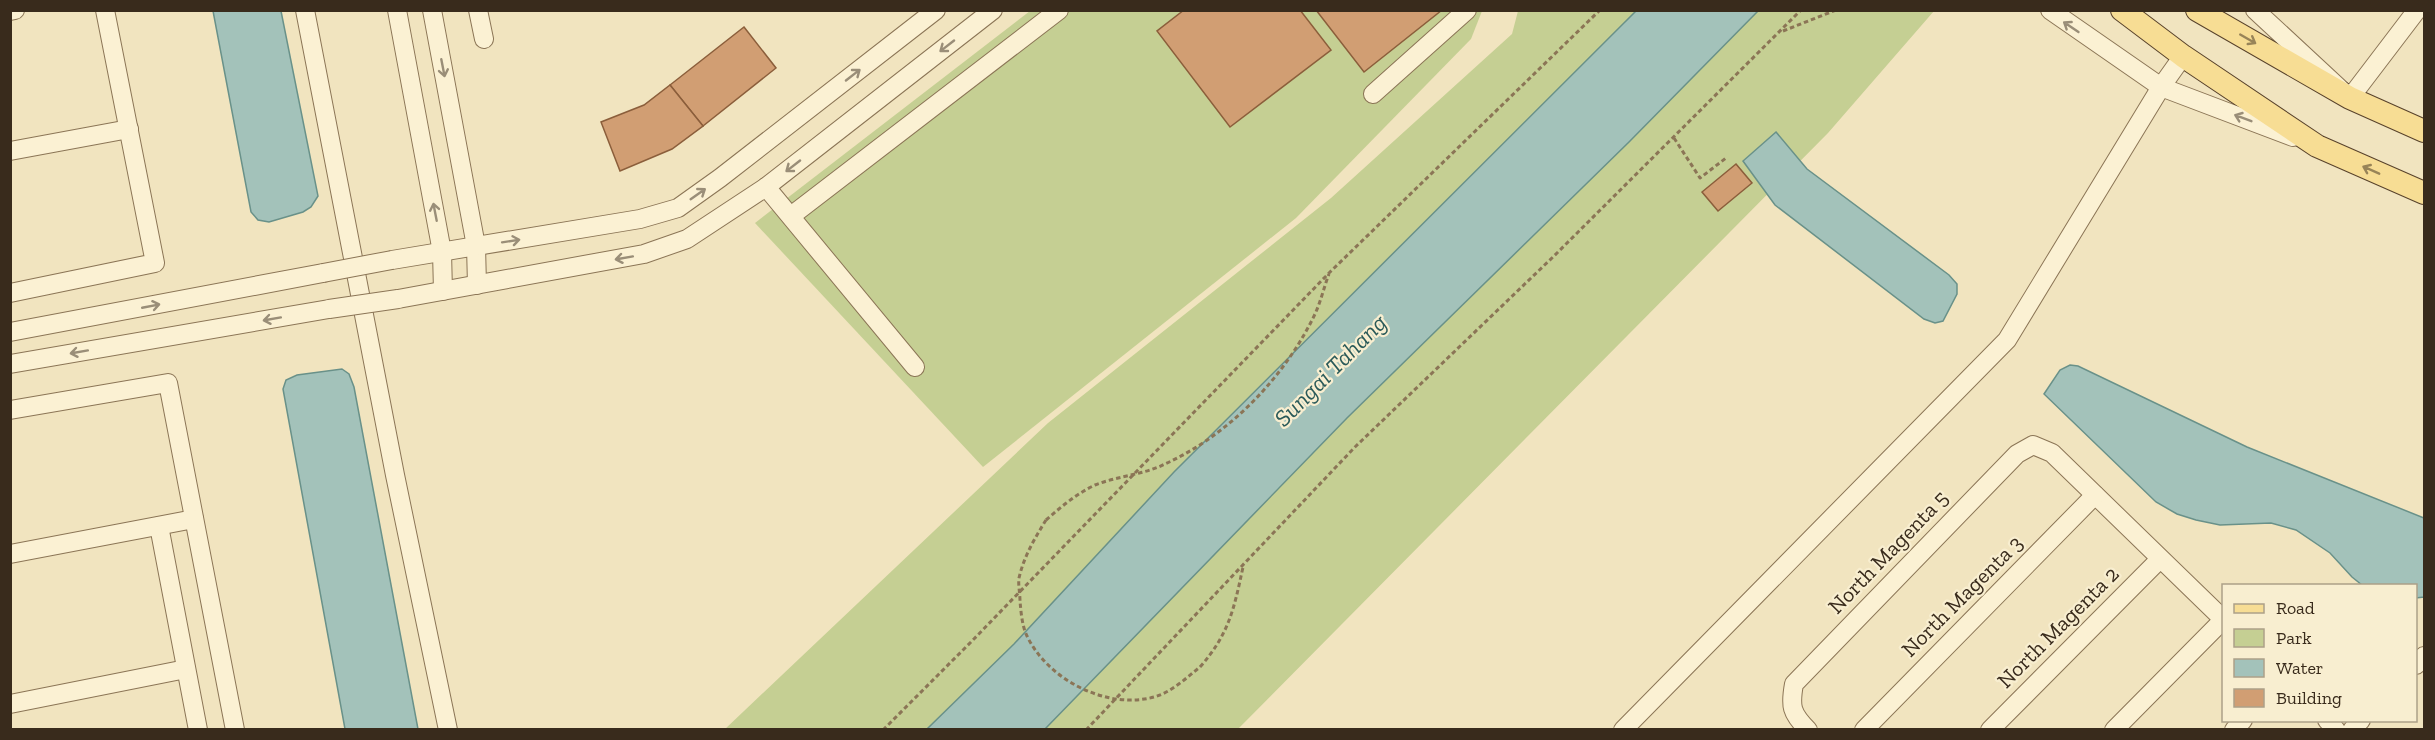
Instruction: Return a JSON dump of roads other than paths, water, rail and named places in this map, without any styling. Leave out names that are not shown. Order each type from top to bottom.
[{"type":"main road","points":[[2122,10],[2150,33],[2317,146],[2424,194]]},
{"type":"main road","points":[[2197,10],[2350,98],[2424,131]]},
{"type":"street","points":[[10,11],[15,10]]},
{"type":"street","points":[[10,293],[155,263],[105,10]]},
{"type":"street","points":[[305,10],[395,475],[448,729]]},
{"type":"street","points":[[397,10],[442,252],[443,291]]},
{"type":"street","points":[[432,10],[476,246],[477,285]]},
{"type":"street","points":[[478,10],[484,39]]},
{"type":"street","points":[[10,332],[392,260],[640,219],[678,208],[730,171],[936,10]]},
{"type":"street","points":[[10,364],[477,285],[644,254],[687,239],[766,187],[993,10]]},
{"type":"street","points":[[790,216],[1059,10]]},
{"type":"street","points":[[1373,94],[1467,10]]},
{"type":"street","points":[[2050,10],[2161,87],[2317,146]]},
{"type":"street","points":[[2255,10],[2350,98],[2416,10]]},
{"type":"street","points":[[1623,729],[2007,340],[2161,87],[2183,56]]},
{"type":"street","points":[[10,151],[129,129]]},
{"type":"street","points":[[766,187],[915,367]]},
{"type":"street","points":[[10,410],[168,382],[235,729]]},
{"type":"street","name":"North Magenta 5","points":[[1808,729],[1800,722],[1790,704],[1794,684],[2017,454],[2033,445],[2052,453],[2095,495]]},
{"type":"street","points":[[2095,495],[2222,619]]},
{"type":"street","name":"North Magenta 3","points":[[1864,729],[2095,495]]},
{"type":"street","points":[[10,554],[194,519]]},
{"type":"street","points":[[159,526],[198,729]]},
{"type":"street","name":"North Magenta 2","points":[[1990,729],[2160,559]]},
{"type":"street","points":[[2114,729],[2222,621]]},
{"type":"street","points":[[10,704],[186,669]]},
{"type":"water","points":[[213,11],[281,11],[318,196],[311,207],[303,212],[269,222],[258,220],[251,212]]},
{"type":"water","name":"Sungai Tahang","points":[[1636,11],[1758,11],[1629,142],[1347,418],[1045,729],[927,729],[1014,644],[1174,472]]},
{"type":"water","points":[[1776,132],[1807,169],[1949,275],[1957,284],[1957,294],[1943,321],[1935,323],[1924,319],[1775,205],[1743,161]]},
{"type":"water","points":[[2070,365],[2078,366],[2247,447],[2424,518],[2424,597],[2417,598],[2417,584],[2361,584],[2330,553],[2296,530],[2271,523],[2220,525],[2177,514],[2156,502],[2044,394],[2060,370]]},
{"type":"water","points":[[342,369],[349,374],[354,387],[418,729],[345,729],[283,389],[286,380],[297,375]]}]
